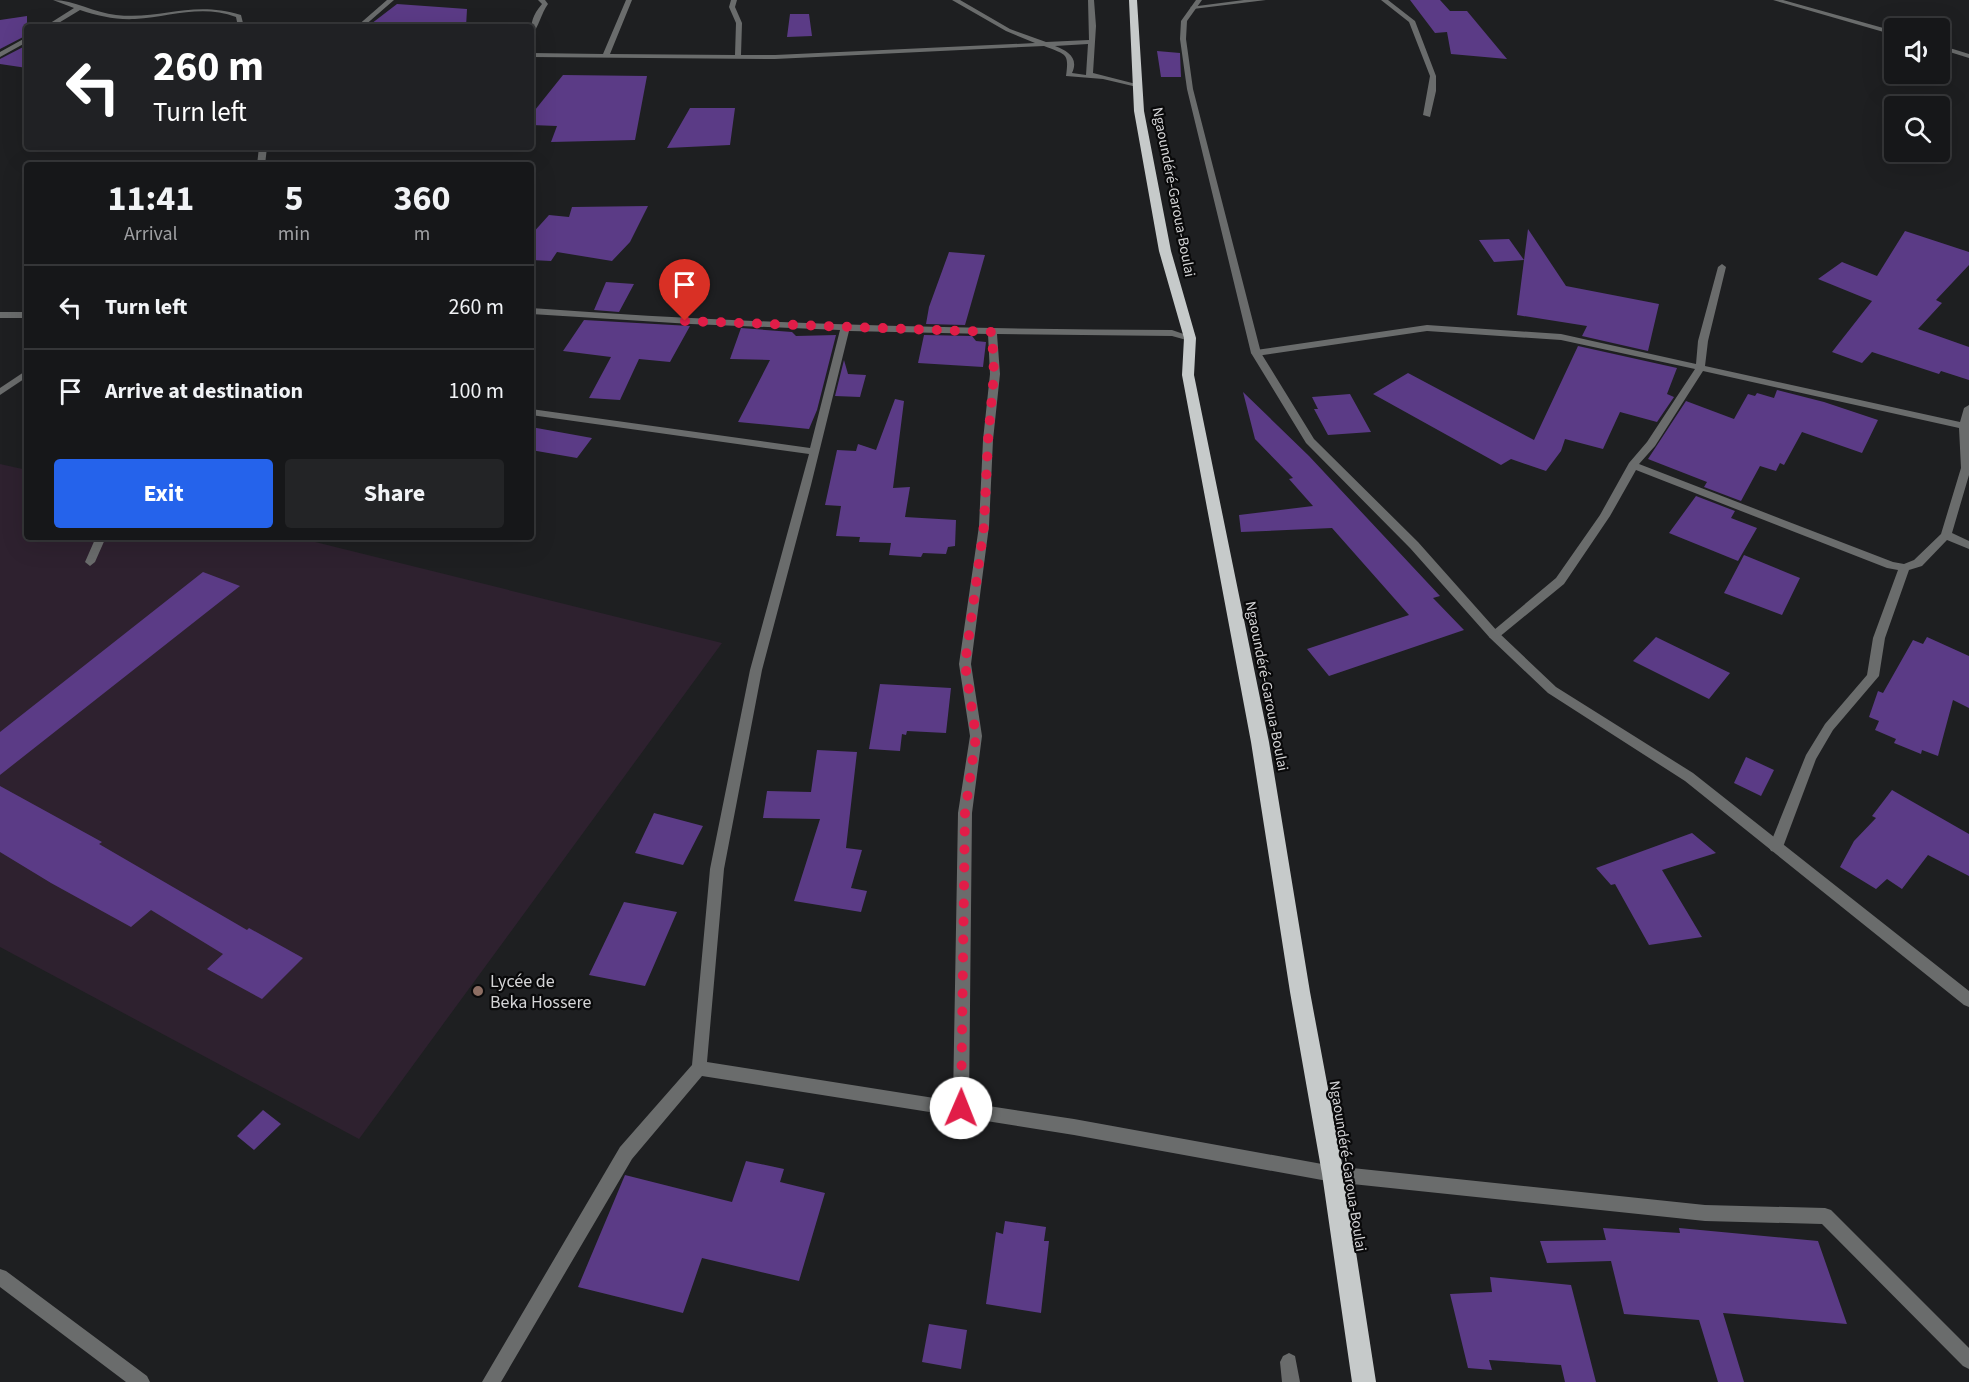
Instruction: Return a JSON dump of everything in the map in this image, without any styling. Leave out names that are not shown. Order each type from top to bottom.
[{"type":"highway","name":"Ngaoundéré-Garoua-Boulai","points":[[1133,0],[1139,111],[1165,251],[1190,338],[1188,375],[1260,742],[1300,992],[1333,1174],[1364,1382]]},
{"type":"street","points":[[56,0],[113,16],[138,17],[197,7],[225,9],[239,16],[240,24]]},
{"type":"street","points":[[363,24],[391,0]]},
{"type":"street","points":[[534,24],[544,4],[541,0]]},
{"type":"street","points":[[605,57],[629,0]]},
{"type":"street","points":[[734,0],[732,6],[738,23],[738,57]]},
{"type":"street","points":[[955,0],[1008,30],[1065,52],[1072,60],[1072,68],[1068,75],[1137,85]]},
{"type":"street","points":[[1091,0],[1089,74],[1101,78]]},
{"type":"street","points":[[1263,0],[1196,3],[1184,21],[1183,39],[1190,89],[1256,353],[1310,441],[1414,545],[1494,635],[1552,690],[1689,777],[1969,1000]]},
{"type":"street","points":[[1384,0],[1412,21],[1432,76],[1432,91],[1427,115]]},
{"type":"street","points":[[1776,0],[1884,30]]},
{"type":"street","points":[[52,24],[79,8]]},
{"type":"street","points":[[0,55],[24,41]]},
{"type":"street","points":[[534,55],[738,57],[898,53],[1091,42]]},
{"type":"street","points":[[1950,50],[1969,56]]},
{"type":"street","points":[[1494,635],[1560,581],[1605,516],[1633,465],[1651,444],[1700,368],[1703,341],[1722,267]]},
{"type":"street","points":[[534,311],[753,325],[992,332],[1172,333],[1190,338]]},
{"type":"street","points":[[0,315],[24,315]]},
{"type":"street","points":[[491,1382],[626,1153],[699,1068],[717,869],[756,670],[845,327]]},
{"type":"street","points":[[1256,353],[1427,328],[1561,337],[1967,426]]},
{"type":"street","points":[[961,1108],[965,813],[976,736],[965,664],[984,526],[994,374],[992,332]]},
{"type":"street","points":[[0,392],[24,375]]},
{"type":"street","points":[[1633,465],[1866,556],[1905,568],[1918,563],[1946,535],[1966,468],[1969,408]]},
{"type":"street","points":[[534,412],[813,452]]},
{"type":"street","points":[[1946,535],[1969,545]]},
{"type":"street","points":[[90,562],[100,540]]},
{"type":"street","points":[[1776,847],[1810,758],[1829,727],[1873,676],[1879,638],[1905,568]]},
{"type":"street","points":[[699,1068],[961,1108],[1333,1174],[1705,1213],[1825,1216],[1969,1360]]},
{"type":"street","points":[[0,1277],[141,1382]]},
{"type":"street","points":[[1289,1362],[1291,1382]]},
{"type":"shaded area","points":[[0,464],[24,469],[24,540],[307,540],[722,643],[359,1139],[0,947]]},
{"type":"building","points":[[1410,0],[1440,0],[1450,11],[1467,11],[1507,59],[1451,54],[1447,32],[1435,33]]},
{"type":"building","points":[[397,4],[467,9],[466,24],[371,24]]},
{"type":"building","points":[[790,14],[809,14],[812,36],[787,37]]},
{"type":"building","points":[[27,16],[27,24],[24,24],[24,37],[0,49],[0,20]]},
{"type":"building","points":[[24,47],[24,68],[0,64],[0,59]]},
{"type":"building","points":[[1157,51],[1180,53],[1181,77],[1161,77]]},
{"type":"building","points":[[563,75],[647,76],[635,140],[551,142],[557,126],[534,125],[534,111]]},
{"type":"building","points":[[690,108],[735,108],[730,145],[667,148]]},
{"type":"building","points":[[648,206],[630,242],[612,261],[557,252],[551,261],[534,260],[534,232],[549,215],[569,217],[572,207]]},
{"type":"building","points":[[1528,229],[1566,286],[1659,304],[1648,351],[1582,336],[1587,326],[1517,315]]},
{"type":"building","points":[[1905,231],[1969,252],[1969,265],[1936,300],[1942,303],[1918,329],[1969,347],[1969,380],[1941,371],[1939,374],[1872,352],[1862,363],[1832,352],[1872,301],[1818,279],[1842,262],[1877,276]]},
{"type":"building","points":[[1509,239],[1524,260],[1494,262],[1479,240]]},
{"type":"building","points":[[949,252],[985,255],[965,325],[926,324],[929,307]]},
{"type":"building","points":[[606,282],[634,284],[619,312],[594,310]]},
{"type":"building","points":[[584,320],[690,326],[670,362],[639,359],[620,400],[589,398],[611,357],[563,351]]},
{"type":"building","points":[[741,328],[792,332],[796,336],[836,335],[817,410],[809,429],[738,422],[770,360],[730,359]]},
{"type":"building","points":[[924,335],[972,336],[976,341],[986,342],[983,367],[918,363]]},
{"type":"building","points":[[1578,346],[1677,368],[1667,394],[1674,397],[1657,422],[1620,412],[1603,449],[1565,439],[1561,451],[1546,471],[1511,459],[1501,465],[1373,394],[1408,373],[1534,440]]},
{"type":"building","points":[[844,360],[848,374],[866,375],[860,397],[835,396]]},
{"type":"building","points":[[1777,390],[1824,402],[1878,420],[1862,453],[1802,432],[1784,465],[1780,463],[1776,471],[1760,466],[1741,501],[1704,487],[1707,482],[1648,459],[1686,401],[1734,419],[1748,394],[1755,396],[1757,393],[1774,398]]},
{"type":"building","points":[[1243,392],[1309,456],[1440,596],[1433,598],[1464,630],[1329,676],[1307,649],[1409,615],[1332,528],[1241,532],[1239,515],[1313,506],[1289,479],[1293,478],[1255,439]]},
{"type":"building","points":[[1350,394],[1371,432],[1328,435],[1314,409],[1318,409],[1312,397]]},
{"type":"building","points":[[895,399],[904,401],[893,488],[910,487],[905,517],[956,520],[955,546],[948,547],[946,554],[923,553],[921,557],[889,555],[891,543],[859,542],[860,537],[836,536],[841,506],[825,505],[837,450],[856,451],[858,444],[876,450]]},
{"type":"building","points":[[534,428],[592,438],[577,458],[534,451]]},
{"type":"building","points":[[1696,496],[1735,511],[1731,518],[1757,528],[1738,561],[1669,533]]},
{"type":"building","points":[[1744,555],[1800,578],[1782,615],[1724,593]]},
{"type":"building","points":[[203,572],[240,586],[0,775],[0,732]]},
{"type":"building","points":[[1656,637],[1730,673],[1709,699],[1633,661]]},
{"type":"building","points":[[1927,637],[1969,656],[1969,708],[1953,700],[1938,756],[1922,750],[1921,754],[1894,743],[1896,739],[1875,730],[1879,721],[1869,717],[1878,691],[1883,693],[1913,640],[1923,644]]},
{"type":"building","points":[[880,684],[951,688],[946,733],[907,731],[906,735],[902,734],[900,751],[869,749]]},
{"type":"building","points":[[817,750],[857,752],[846,848],[862,850],[851,888],[867,891],[861,912],[794,901],[820,819],[763,818],[767,791],[811,792]]},
{"type":"building","points":[[1746,757],[1774,770],[1761,796],[1734,783]]},
{"type":"building","points":[[0,786],[102,842],[99,844],[247,930],[249,928],[303,958],[262,999],[207,969],[223,954],[151,910],[131,927],[51,883],[0,852]]},
{"type":"building","points":[[1892,790],[1969,834],[1969,876],[1928,855],[1902,889],[1887,879],[1876,889],[1840,867],[1854,841],[1876,818],[1872,816]]},
{"type":"building","points":[[654,813],[703,826],[683,865],[635,853]]},
{"type":"building","points":[[1692,833],[1716,853],[1662,870],[1702,937],[1649,945],[1615,884],[1611,885],[1596,868]]},
{"type":"building","points":[[624,902],[677,912],[645,986],[589,975]]},
{"type":"building","points":[[263,1110],[281,1124],[254,1150],[237,1136]]},
{"type":"building","points":[[746,1161],[784,1169],[780,1182],[825,1193],[799,1281],[702,1258],[683,1313],[578,1287],[625,1175],[732,1202]]},
{"type":"building","points":[[1005,1221],[1046,1227],[1044,1241],[1049,1241],[1041,1313],[986,1304],[996,1232],[1003,1234]]},
{"type":"building","points":[[1603,1228],[1680,1233],[1679,1228],[1818,1241],[1847,1324],[1723,1313],[1744,1382],[1718,1382],[1699,1320],[1624,1314],[1611,1261],[1547,1263],[1540,1241],[1606,1240]]},
{"type":"building","points":[[1490,1277],[1571,1285],[1596,1382],[1565,1382],[1561,1365],[1489,1360],[1492,1370],[1468,1368],[1450,1294],[1492,1292]]},
{"type":"building","points":[[929,1324],[967,1330],[961,1369],[922,1362]]},
{"type":"place","name":"Lycée de Beka Hossere","points":[[478,991]]},
{"type":"route","points":[[685,321],[992,332],[994,374],[984,526],[965,664],[976,736],[965,813],[961,1108]]}]
